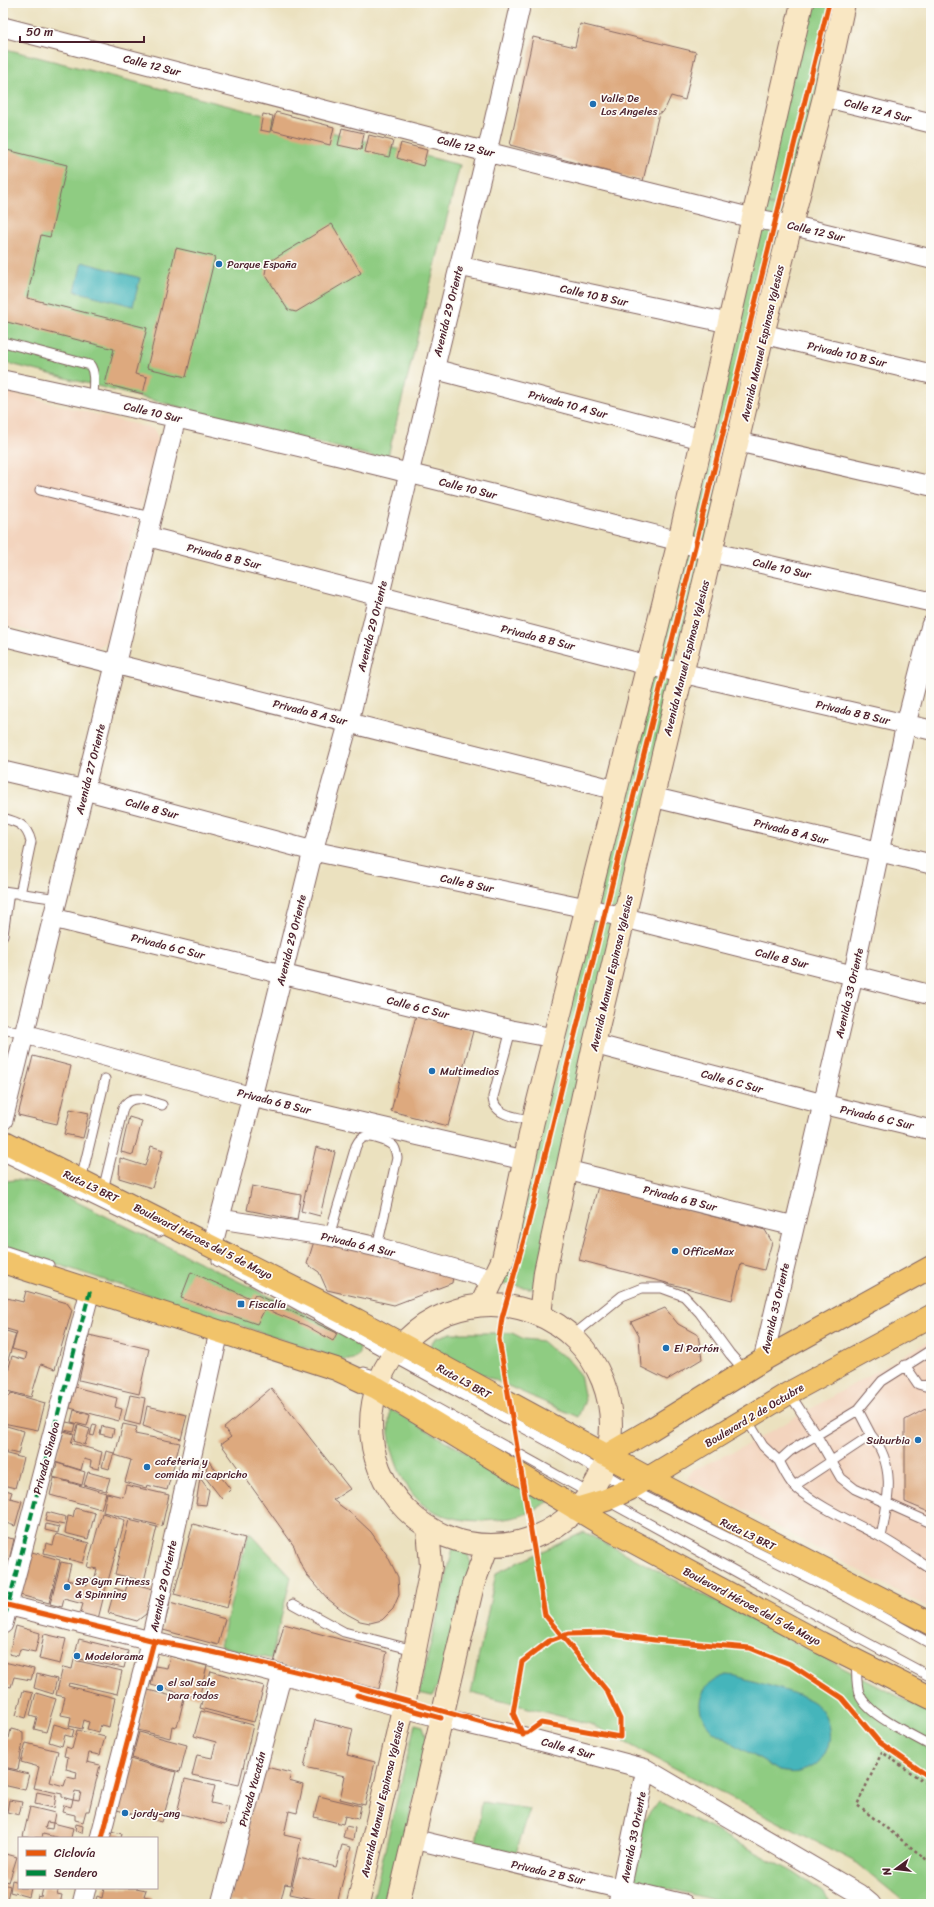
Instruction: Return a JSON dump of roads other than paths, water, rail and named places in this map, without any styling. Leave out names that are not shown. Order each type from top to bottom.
[{"type":"main road","points":[[481,1305],[503,1260],[533,1121],[679,542],[701,439],[802,3]]},
{"type":"main road","name":"Avenida Manuel Espinosa Yglesias","points":[[540,1316],[545,1272],[594,1044],[711,552],[739,442],[763,334],[824,97],[844,3]]},
{"type":"main road","name":"Boulevard Héroes del 5 de Mayo","points":[[3,1141],[102,1190],[210,1252],[358,1320],[397,1351],[604,1463],[638,1483],[931,1624]]},
{"type":"main road","name":"Boulevard Héroes del 5 de Mayo","points":[[3,1262],[379,1382],[591,1501],[613,1531],[856,1661],[931,1698]]},
{"type":"main road","points":[[604,1463],[650,1430],[754,1366],[931,1267]]},
{"type":"main road","points":[[481,1305],[511,1307],[540,1316],[556,1325],[571,1337],[588,1356],[601,1379],[608,1403],[610,1429],[604,1463],[591,1501],[558,1525],[536,1536],[513,1543],[488,1545],[457,1540],[428,1528],[399,1501],[390,1490],[378,1467],[372,1441],[371,1414],[379,1382],[397,1351],[418,1330],[437,1318],[458,1309],[481,1305]]},
{"type":"main road","name":"Boulevard 2 de Octubre","points":[[591,1501],[638,1483],[789,1393],[931,1316]]},
{"type":"main road","name":"Avenida Manuel Espinosa Yglesias","points":[[358,1904],[403,1708],[431,1566],[428,1528]]},
{"type":"main road","points":[[398,1904],[473,1585],[488,1545]]},
{"type":"street","name":"Avenida 29 Oriente","points":[[210,1252],[252,1097],[313,851],[349,721],[487,152],[521,3]]},
{"type":"street","name":"Calle 12 Sur","points":[[3,27],[487,152],[752,218],[791,225],[931,259]]},
{"type":"street","name":"Calle 12 A Sur","points":[[824,97],[931,123]]},
{"type":"street","name":"Calle 10 B Sur","points":[[459,266],[728,324]]},
{"type":"street","name":"Privada 10 B Sur","points":[[763,334],[931,374]]},
{"type":"street","name":"Privada 10 A Sur","points":[[434,369],[701,439]]},
{"type":"street","name":"Calle 10 Sur","points":[[3,380],[93,399],[410,473],[679,542],[711,552],[931,602]]},
{"type":"street","name":"Avenida 27 Oriente","points":[[3,1120],[8,1086],[25,1034],[176,418]]},
{"type":"street","points":[[739,442],[931,486]]},
{"type":"street","name":"Privada 8 B Sur","points":[[146,536],[647,665],[931,730]]},
{"type":"street","name":"Avenida 33 Oriente","points":[[754,1366],[794,1226],[853,976],[906,724],[931,625]]},
{"type":"street","name":"Privada 8 A Sur","points":[[3,636],[349,721],[616,790]]},
{"type":"street","name":"Calle 8 Sur","points":[[3,771],[84,790],[313,851],[586,908],[623,919],[931,995]]},
{"type":"street","name":"Privada 8 A Sur","points":[[652,797],[931,864]]},
{"type":"street","name":"Privada 6 C Sur","points":[[53,918],[283,974]]},
{"type":"street","name":"Calle 6 C Sur","points":[[283,974],[511,1030],[554,1038]]},
{"type":"street","name":"Privada 6 B Sur","points":[[25,1034],[252,1097],[524,1160]]},
{"type":"street","name":"Calle 6 C Sur","points":[[594,1044],[823,1104]]},
{"type":"street","name":"Privada 6 C Sur","points":[[823,1104],[931,1130]]},
{"type":"street","name":"Privada 6 B Sur","points":[[567,1170],[794,1226]]},
{"type":"street","name":"Privada 6 A Sur","points":[[220,1218],[328,1236],[377,1247],[494,1280]]},
{"type":"street","name":"Privada Sinaloa","points":[[3,1624],[5,1604],[90,1291]]},
{"type":"street","name":"Avenida 29 Oriente","points":[[100,1837],[151,1640],[219,1332]]},
{"type":"street","name":"Calle 4 Sur","points":[[5,1604],[282,1674],[441,1718],[525,1737],[646,1769],[861,1901]]},
{"type":"street","name":"Privada Yucatán","points":[[221,1904],[282,1674]]},
{"type":"street","name":"Avenida 33 Oriente","points":[[620,1897],[646,1769]]},
{"type":"street","name":"Privada 2 B Sur","points":[[413,1839],[620,1897],[684,1904]]},
{"type":"street","points":[[82,1904],[86,1889]]},
{"type":"lane","points":[[3,81],[3,88]]},
{"type":"lane","points":[[3,342],[90,365],[94,376],[93,399]]},
{"type":"lane","points":[[40,490],[151,517]]},
{"type":"lane","points":[[3,818],[19,822],[26,828],[31,842],[20,894]]},
{"type":"lane","points":[[3,935],[6,891],[58,899]]},
{"type":"lane","points":[[3,1029],[25,1034]]},
{"type":"lane","points":[[511,1030],[493,1097],[493,1103],[496,1109],[502,1112],[533,1121]]},
{"type":"lane","points":[[81,1180],[105,1079]]},
{"type":"lane","points":[[102,1190],[123,1108],[126,1102],[132,1099],[138,1099],[162,1105]]},
{"type":"lane","points":[[328,1236],[356,1146],[359,1140],[365,1137],[371,1138],[394,1147],[397,1158],[377,1247]]},
{"type":"lane","name":"Ruta L3 BRT","points":[[3,1156],[170,1237]]},
{"type":"lane","points":[[3,1250],[56,1268]]},
{"type":"lane","points":[[571,1337],[622,1296],[642,1288],[662,1288],[684,1296],[700,1313],[730,1354],[754,1366]]},
{"type":"lane","points":[[139,1296],[379,1382]]},
{"type":"lane","points":[[779,1461],[790,1451],[858,1410],[882,1381],[905,1365],[931,1350]]},
{"type":"lane","points":[[905,1365],[918,1384],[925,1386],[931,1383]]},
{"type":"lane","points":[[789,1393],[817,1436],[841,1478],[856,1489],[931,1523]]},
{"type":"lane","points":[[858,1410],[871,1435],[878,1443],[888,1470],[888,1503],[882,1537]]},
{"type":"lane","points":[[746,1418],[763,1446],[779,1461],[794,1486],[828,1509],[882,1537],[931,1569]]},
{"type":"lane","points":[[794,1486],[871,1435]]},
{"type":"lane","name":"Ruta L3 BRT","points":[[638,1483],[847,1596],[931,1644]]},
{"type":"lane","points":[[591,1501],[791,1602],[931,1677]]},
{"type":"lane","points":[[293,1604],[344,1632],[414,1650]]},
{"type":"lane","points":[[856,1661],[859,1692],[871,1712],[931,1746]]},
{"type":"water","points":[[82,262],[140,278],[133,306],[75,291]]},
{"type":"water","points":[[727,1675],[736,1676],[799,1695],[814,1703],[822,1711],[827,1720],[829,1730],[829,1741],[826,1751],[821,1759],[813,1766],[800,1772],[779,1771],[714,1732],[702,1716],[700,1707],[701,1699],[709,1684]]},
{"type":"place","name":"Valle De Los Angeles","points":[[593,104]]},
{"type":"place","name":"Parque España","points":[[219,264]]},
{"type":"place","name":"Multimedios","points":[[432,1071]]},
{"type":"place","name":"OfficeMax","points":[[675,1251]]},
{"type":"place","name":"Fiscalía","points":[[241,1304]]},
{"type":"place","name":"El Portón","points":[[666,1348]]},
{"type":"place","name":"Suburbia","points":[[918,1440]]},
{"type":"place","name":"cafeteria y comida mi capricho","points":[[147,1467]]},
{"type":"place","name":"SP Gym Fitness & Spinning","points":[[67,1587]]},
{"type":"place","name":"Modelorama","points":[[77,1656]]},
{"type":"place","name":"el sol sale para todos","points":[[160,1688]]},
{"type":"place","name":"jordy-ang","points":[[125,1813]]}]
